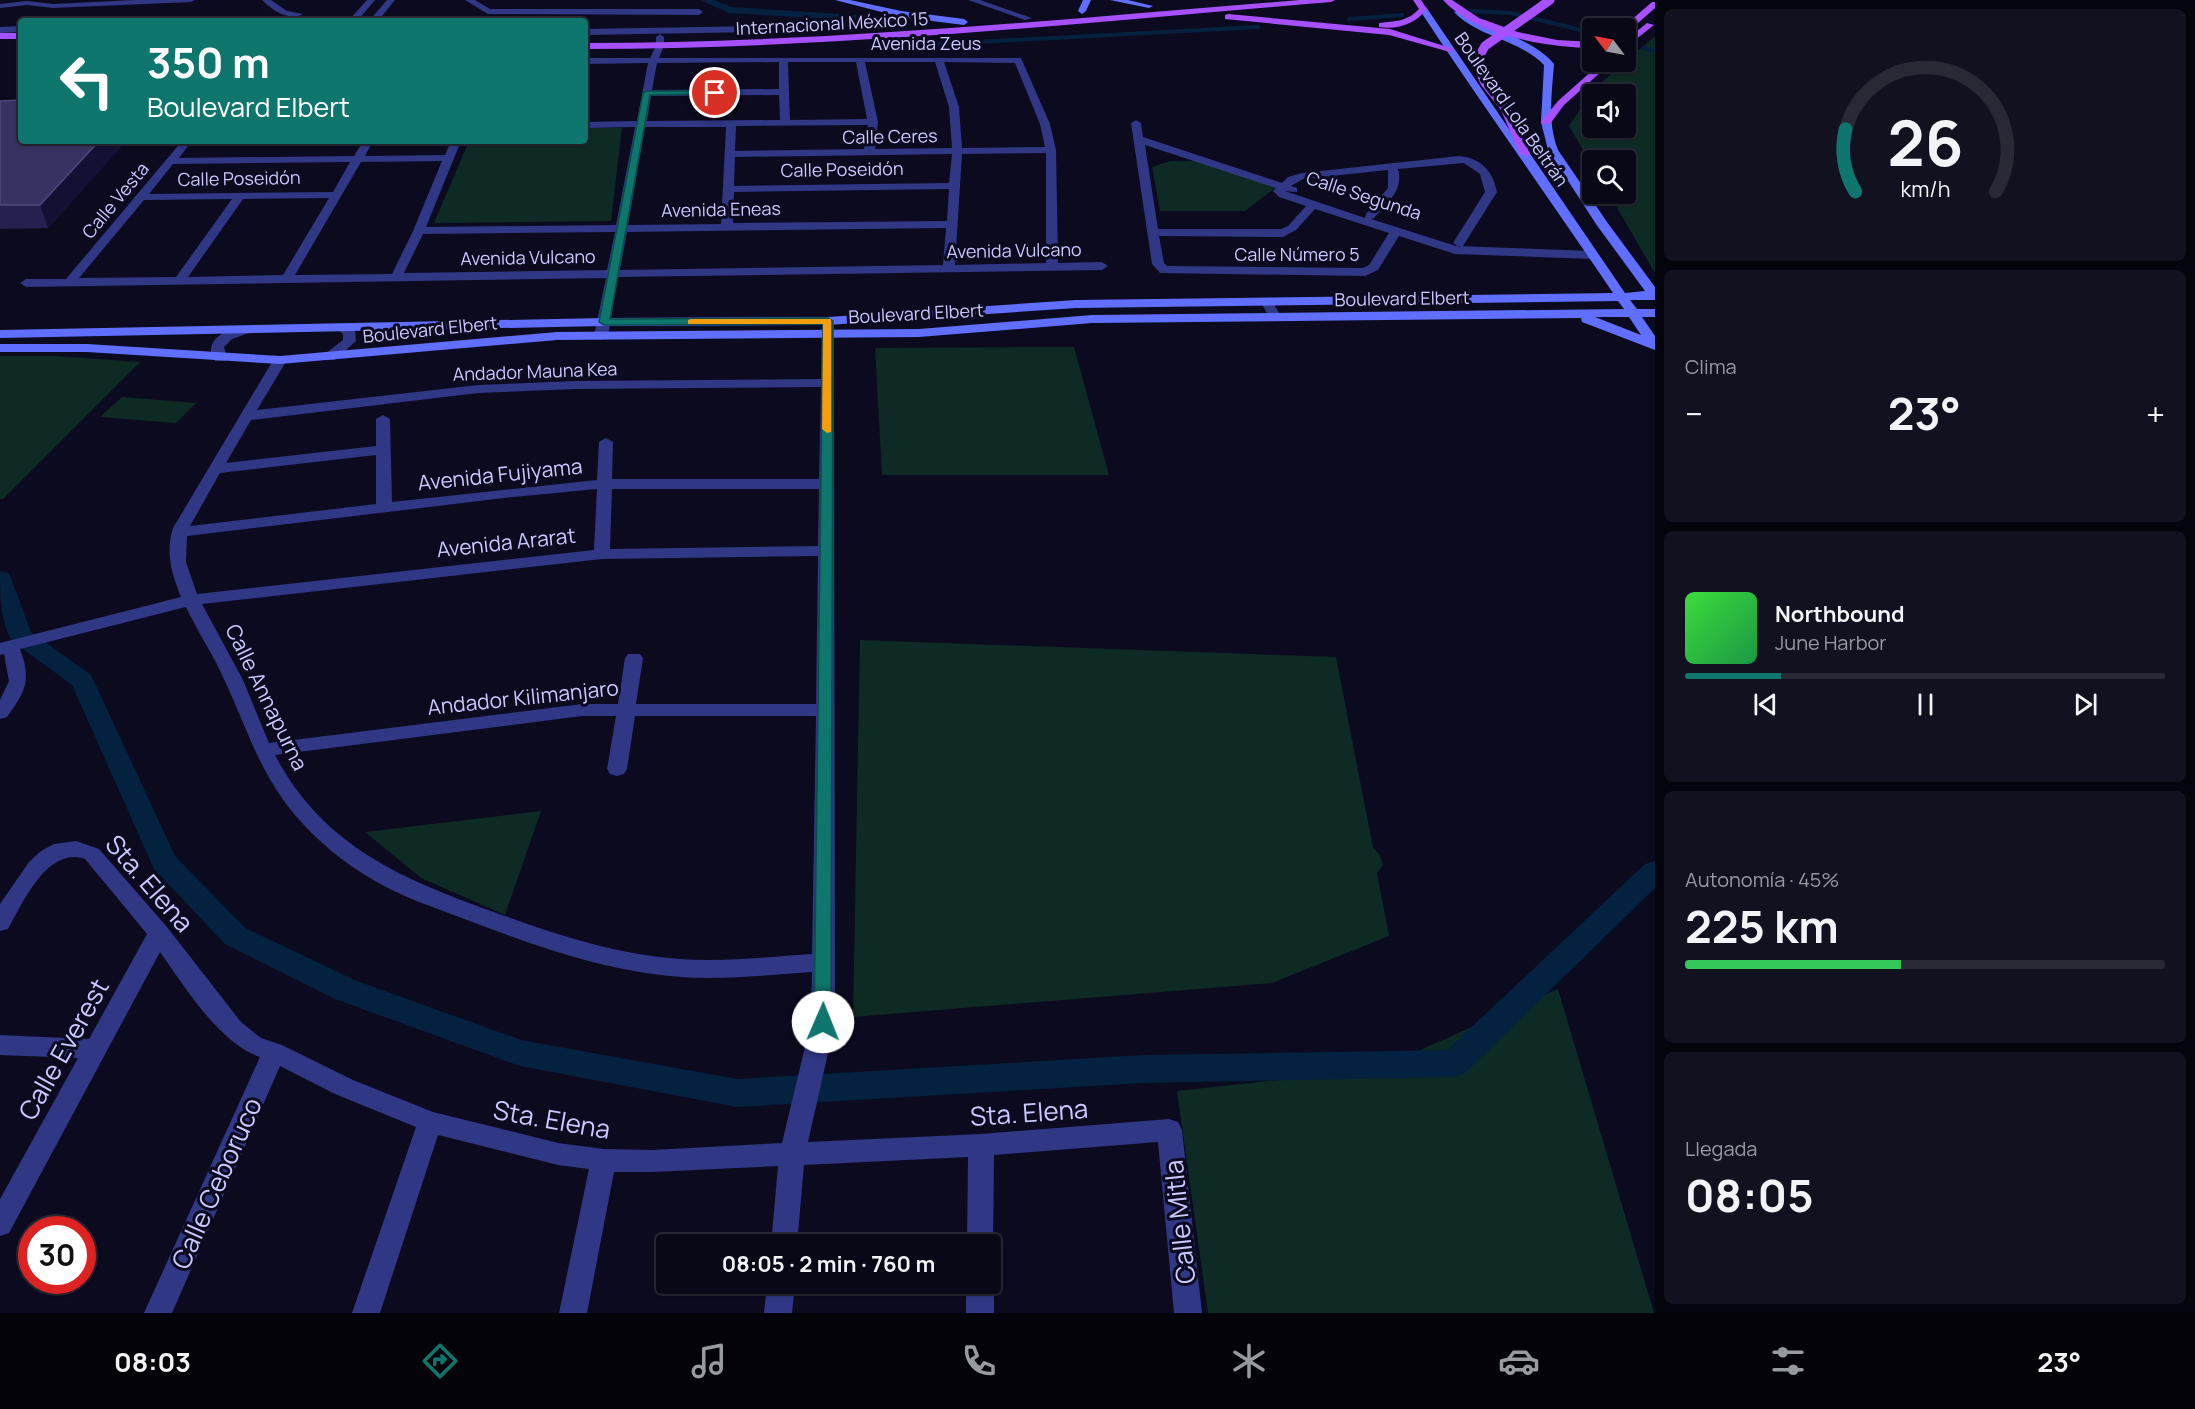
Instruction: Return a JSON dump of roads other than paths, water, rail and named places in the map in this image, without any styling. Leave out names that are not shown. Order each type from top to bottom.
[{"type":"main road","points":[[1067,18],[1082,11],[1220,0]]},
{"type":"main road","name":"Internacional México 15","points":[[1172,10],[1277,0]]},
{"type":"main road","name":"Internacional México 15","points":[[588,37],[660,41],[803,42],[1067,18],[1331,0]]},
{"type":"main road","points":[[1336,0],[1323,13],[1346,23],[1387,26],[1405,23],[1417,17],[1420,5]]},
{"type":"main road","points":[[1447,0],[1458,12],[1540,41],[1582,44]]},
{"type":"main road","points":[[1525,154],[1505,108],[1485,83],[1476,62],[1479,54],[1493,41],[1550,0]]},
{"type":"main road","points":[[1636,20],[1655,4]]},
{"type":"main road","points":[[1067,18],[1095,23],[1187,17],[1237,18],[1390,32],[1450,49]]},
{"type":"main road","name":"Internacional México 15","points":[[588,45],[817,33],[1028,18],[1067,18]]},
{"type":"main road","points":[[1636,36],[1655,21]]},
{"type":"main road","points":[[0,36],[18,36]]},
{"type":"main road","points":[[0,44],[18,44]]},
{"type":"main road","points":[[1546,122],[1561,103],[1596,72]]},
{"type":"street","points":[[0,6],[25,2],[53,6],[191,0]]},
{"type":"street","points":[[266,0],[285,13],[299,14]]},
{"type":"street","points":[[355,18],[371,0]]},
{"type":"street","points":[[376,18],[391,0]]},
{"type":"street","points":[[469,0],[488,11],[699,12]]},
{"type":"street","points":[[624,12],[630,0]]},
{"type":"street","points":[[839,0],[901,14],[964,22]]},
{"type":"street","points":[[972,0],[1028,18]]},
{"type":"street","points":[[1082,11],[1087,0]]},
{"type":"street","points":[[1114,0],[1149,6]]},
{"type":"street","name":"Boulevard Lola Beltrán","points":[[1420,5],[1507,134],[1525,154],[1655,347]]},
{"type":"street","name":"Boulevard Lola Beltrán","points":[[1458,12],[1481,28],[1527,46],[1543,57],[1551,69],[1546,122],[1548,137],[1554,150],[1602,224],[1654,294]]},
{"type":"street","points":[[901,14],[912,20],[912,25]]},
{"type":"street","points":[[588,32],[756,29],[837,23]]},
{"type":"street","points":[[0,30],[18,29]]},
{"type":"street","points":[[601,336],[653,61],[660,41]]},
{"type":"street","points":[[783,59],[784,123]]},
{"type":"street","name":"Avenida Zeus","points":[[588,61],[1016,59],[1020,61],[1045,124],[1051,150]]},
{"type":"street","points":[[860,60],[873,122],[869,153]]},
{"type":"street","points":[[939,60],[954,107],[958,152],[951,224],[950,269]]},
{"type":"street","points":[[647,93],[783,92]]},
{"type":"street","points":[[588,125],[873,122]]},
{"type":"street","points":[[728,227],[731,123]]},
{"type":"street","points":[[1136,123],[1140,160],[1155,232],[1283,233],[1292,228],[1313,205]]},
{"type":"street","name":"Calle Segunda","points":[[1138,139],[1196,158],[1283,191],[1313,205],[1462,251],[1589,250]]},
{"type":"street","name":"Calle Vesta","points":[[70,282],[184,144]]},
{"type":"street","points":[[287,279],[366,144]]},
{"type":"street","points":[[396,277],[419,231],[455,144]]},
{"type":"street","points":[[1051,150],[1052,267]]},
{"type":"street","name":"Calle Ceres","points":[[730,154],[1051,150]]},
{"type":"street","points":[[1140,160],[1169,157],[1196,158]]},
{"type":"street","points":[[170,161],[448,158]]},
{"type":"street","points":[[1283,191],[1296,177],[1459,159],[1477,162],[1489,180],[1491,192],[1459,243]]},
{"type":"street","points":[[1371,216],[1395,187],[1396,178],[1392,166]]},
{"type":"street","name":"Calle Poseidón","points":[[729,189],[955,186]]},
{"type":"street","name":"Calle Segunda","points":[[1283,191],[1459,243],[1589,250]]},
{"type":"street","name":"Calle Poseidón","points":[[142,197],[337,195]]},
{"type":"street","points":[[179,280],[240,196]]},
{"type":"street","name":"Avenida Eneas","points":[[419,231],[951,224]]},
{"type":"street","name":"Calle Número 5","points":[[1155,232],[1158,264],[1164,270],[1178,272],[1365,272],[1374,267],[1395,232]]},
{"type":"street","name":"Avenida Vulcano","points":[[26,283],[1102,267]]},
{"type":"street","name":"Boulevard Elbert","points":[[0,348],[106,349],[280,360],[528,338],[828,328],[912,317],[1052,305],[1620,297],[1654,294]]},
{"type":"street","points":[[1267,302],[1275,318]]},
{"type":"street","name":"Boulevard Elbert","points":[[0,334],[344,329],[604,322],[828,328],[919,333],[1070,319],[1655,313]]},
{"type":"street","points":[[1559,314],[1610,326],[1655,347]]},
{"type":"street","points":[[785,1234],[792,1155],[823,1022],[828,328]]},
{"type":"street","points":[[330,357],[349,341],[350,333],[344,329]]},
{"type":"street","points":[[220,358],[216,348],[217,344],[244,330]]},
{"type":"street","name":"Calle Annapurna","points":[[280,360],[180,532],[176,549],[192,600],[230,672],[272,769],[323,833],[382,876],[426,896],[527,934],[591,952],[660,966],[701,969],[824,962]]},
{"type":"street","name":"Andador Mauna Kea","points":[[246,416],[478,389],[576,385],[828,384]]},
{"type":"street","points":[[383,419],[384,508]]},
{"type":"street","points":[[602,554],[606,442]]},
{"type":"street","points":[[215,469],[384,450]]},
{"type":"street","name":"Avenida Fujiyama","points":[[180,532],[605,484],[827,484]]},
{"type":"street","name":"Avenida Ararat","points":[[5,647],[192,600],[602,554],[826,551]]},
{"type":"street","points":[[0,713],[17,689],[20,680],[20,671],[5,647]]},
{"type":"street","points":[[617,769],[634,658]]},
{"type":"street","name":"Andador Kilimanjaro","points":[[263,750],[582,710],[825,710]]},
{"type":"street","name":"Sta. Elena","points":[[0,922],[38,864],[60,849],[72,847],[83,849],[92,854],[159,933],[184,968],[234,1029],[253,1045],[274,1052],[344,1087],[430,1122],[558,1154],[604,1160],[652,1161],[981,1145],[1169,1130]]},
{"type":"street","name":"Calle Everest","points":[[0,1224],[159,933]]},
{"type":"street","points":[[0,1045],[96,1049]]},
{"type":"street","name":"Calle Ceboruco","points":[[158,1313],[274,1052]]},
{"type":"street","points":[[366,1313],[430,1122]]},
{"type":"street","name":"Calle Mitla","points":[[1169,1130],[1188,1313]]},
{"type":"street","points":[[980,1234],[981,1145]]},
{"type":"street","points":[[573,1313],[604,1160]]},
{"type":"street","points":[[778,1313],[780,1294]]},
{"type":"street","points":[[980,1294],[980,1313]]},
{"type":"waterway","points":[[705,0],[729,10],[889,20],[897,26]]},
{"type":"waterway","points":[[1471,11],[1511,13],[1582,30]]},
{"type":"waterway","points":[[1349,19],[1402,15]]},
{"type":"waterway","points":[[912,43],[921,45],[1258,27]]},
{"type":"waterway","points":[[1644,48],[1655,51]]},
{"type":"waterway","points":[[0,578],[20,636],[82,681],[164,862],[235,936],[346,990],[520,1053],[737,1093],[1143,1069],[1454,1063],[1655,871]]}]
